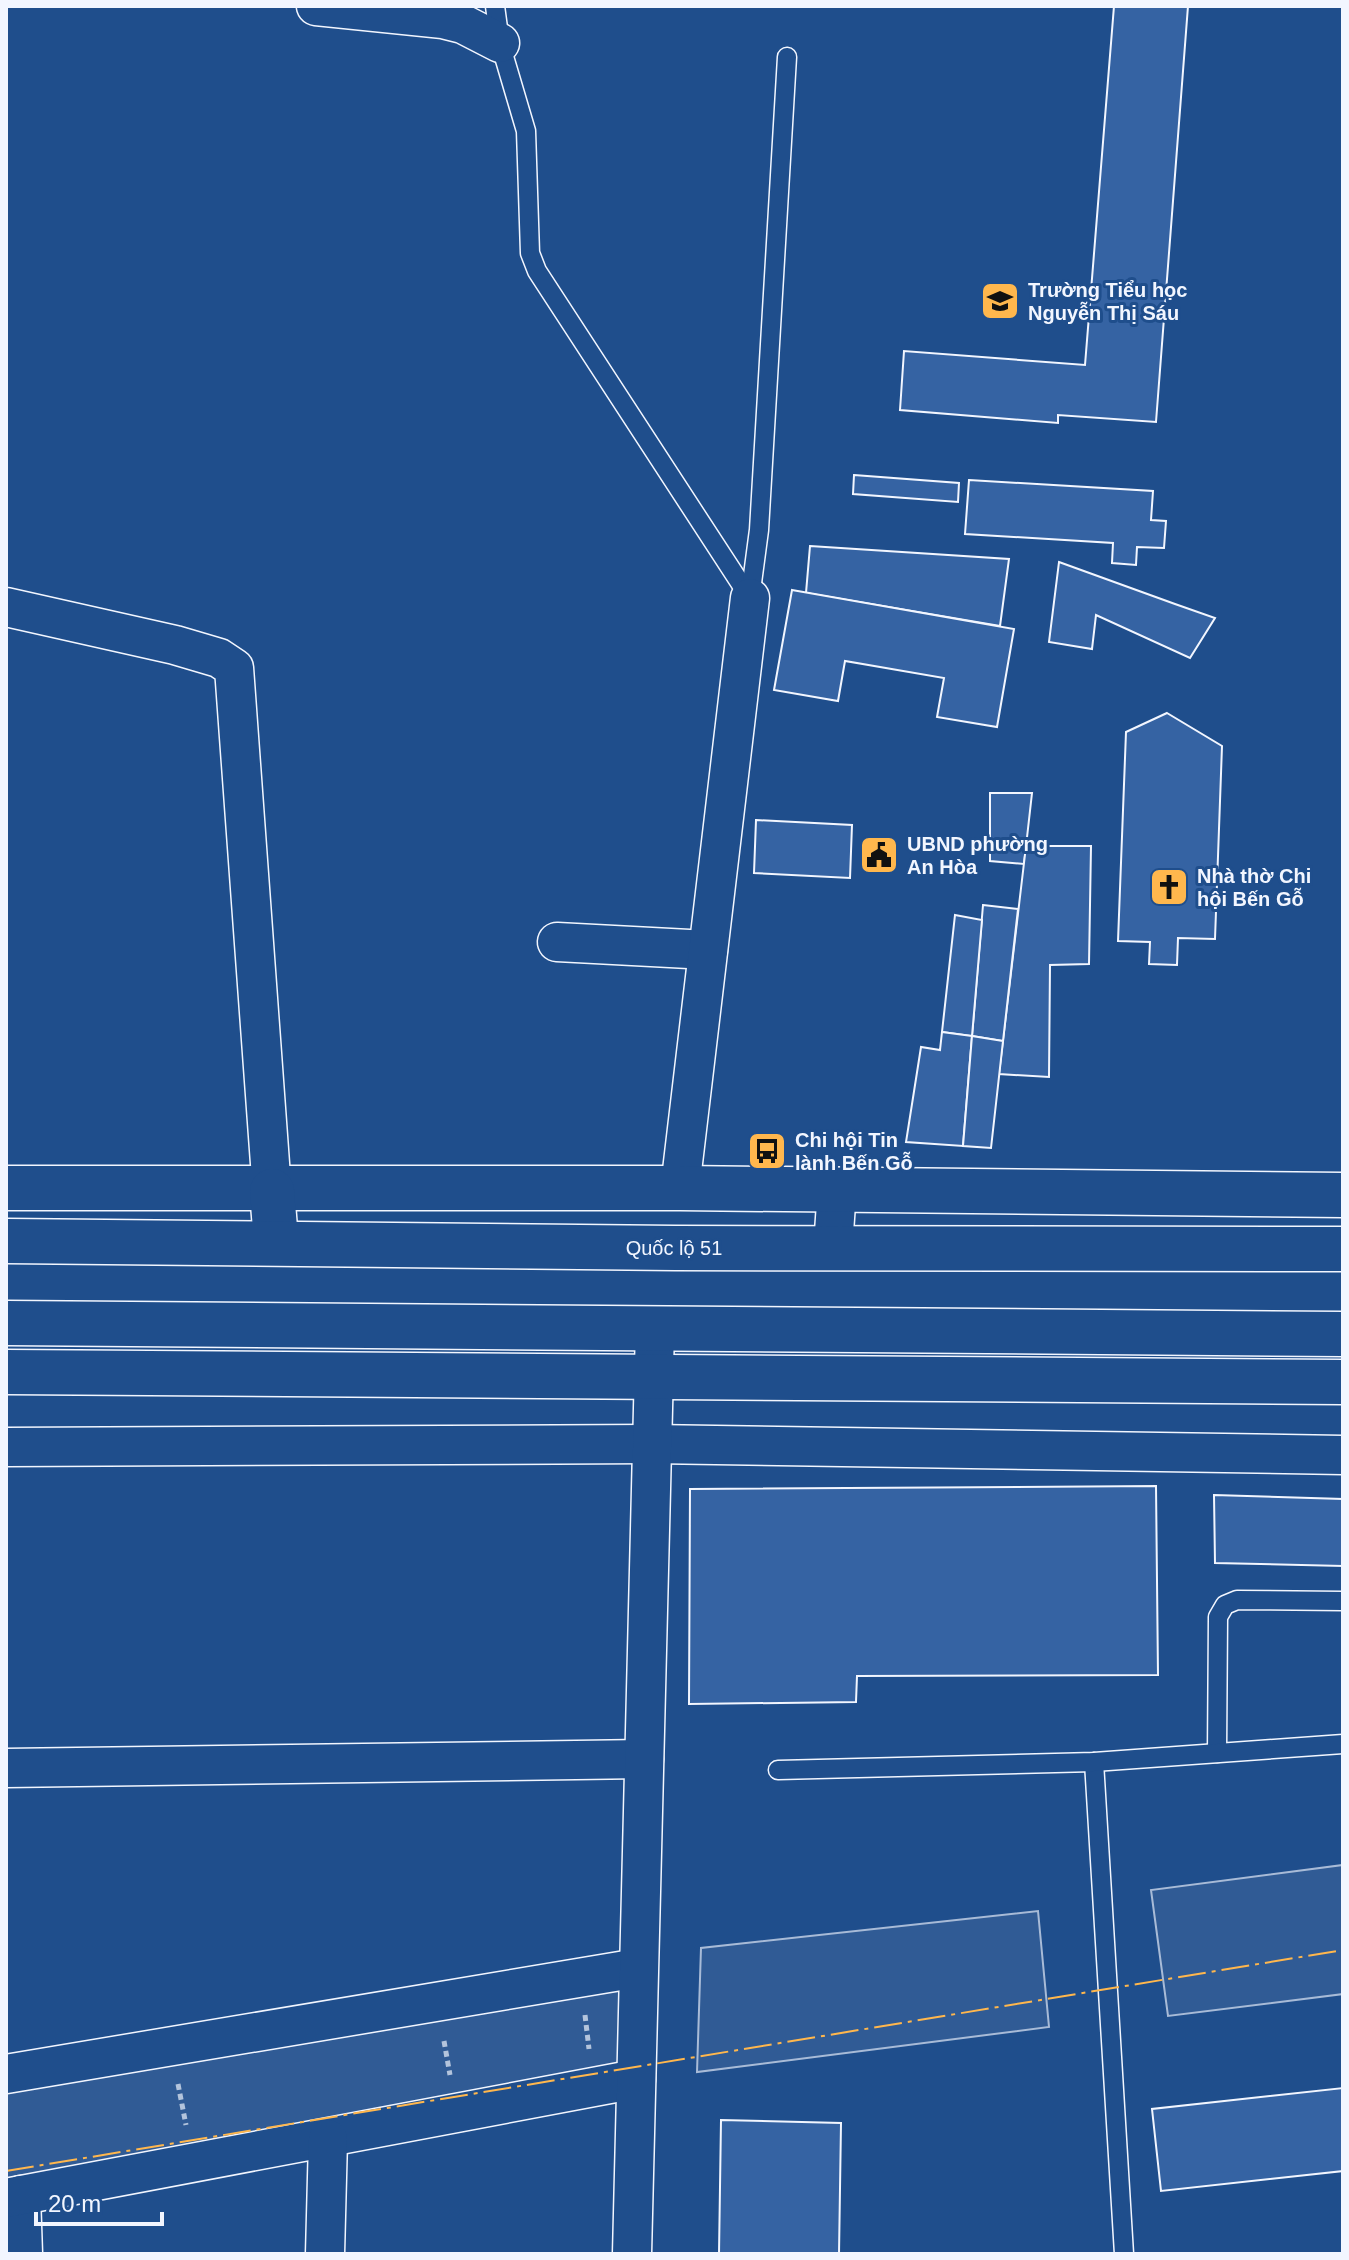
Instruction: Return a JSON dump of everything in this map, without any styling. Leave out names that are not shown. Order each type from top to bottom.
[{"type":"main road","points":[[6,1188],[272,1191],[680,1188],[1343,1195]]},
{"type":"main road","points":[[272,1191],[276,1241]]},
{"type":"main road","name":"Quốc lộ 51","points":[[6,1241],[276,1241],[675,1248],[1343,1249]]},
{"type":"main road","points":[[6,1323],[1343,1334]]},
{"type":"main road","points":[[6,1372],[1343,1382]]},
{"type":"street","points":[[316,6],[443,19],[463,24],[500,43]]},
{"type":"street","points":[[680,1188],[750,598]]},
{"type":"street","points":[[6,607],[175,645],[219,658],[234,668],[272,1191]]},
{"type":"street","points":[[557,942],[708,950]]},
{"type":"street","points":[[833,1247],[837,1189]]},
{"type":"street","points":[[632,2254],[655,1328]]},
{"type":"street","points":[[6,1447],[651,1444],[1343,1455]]},
{"type":"street","points":[[6,1768],[644,1759]]},
{"type":"street","points":[[6,2074],[638,1968]]},
{"type":"street","points":[[23,2254],[14,2197],[636,2079]]},
{"type":"street","points":[[325,2254],[328,2139]]},
{"type":"lane","points":[[495,6],[500,43],[526,131],[530,253],[537,271],[750,598]]},
{"type":"lane","points":[[750,598],[759,530],[787,57]]},
{"type":"lane","points":[[1217,1753],[1218,1617],[1225,1605],[1237,1600],[1343,1601]]},
{"type":"lane","points":[[778,1770],[1094,1762],[1343,1744]]},
{"type":"lane","points":[[1094,1762],[1124,2254]]},
{"type":"path","points":[[583,2000],[591,2059]]},
{"type":"path","points":[[443,2039],[451,2084]]},
{"type":"path","points":[[175,2068],[187,2130]]},
{"type":"shaded area","points":[[1343,1865],[1343,1994],[1168,2016],[1151,1890]]},
{"type":"shaded area","points":[[1038,1911],[1049,2027],[697,2072],[701,1948]]},
{"type":"shaded area","points":[[623,1985],[622,2068],[6,2183],[6,2088]]},
{"type":"building","points":[[1114,6],[1188,6],[1156,422],[1058,415],[1058,423],[900,410],[904,351],[1085,365]]},
{"type":"building","points":[[854,475],[959,483],[958,502],[853,494]]},
{"type":"building","points":[[969,480],[1153,491],[1151,520],[1166,521],[1164,548],[1137,547],[1136,565],[1112,563],[1113,543],[965,534]]},
{"type":"building","points":[[810,546],[1009,559],[1000,626],[806,593]]},
{"type":"building","points":[[1059,562],[1215,618],[1190,658],[1096,615],[1092,649],[1049,642]]},
{"type":"building","points":[[792,590],[1014,629],[997,727],[937,717],[944,678],[845,661],[838,701],[774,690]]},
{"type":"building","points":[[1167,713],[1222,746],[1215,939],[1178,938],[1177,965],[1149,964],[1150,942],[1118,941],[1126,732]]},
{"type":"building","points":[[990,793],[1032,793],[1024,864],[990,861]]},
{"type":"building","points":[[756,820],[852,825],[850,878],[754,873]]},
{"type":"building","points":[[1026,846],[1091,846],[1089,964],[1050,965],[1049,1077],[999,1074]]},
{"type":"building","points":[[983,905],[1018,909],[1003,1041],[972,1036]]},
{"type":"building","points":[[955,915],[982,920],[972,1036],[942,1032]]},
{"type":"building","points":[[942,1032],[972,1036],[963,1146],[906,1142],[921,1047],[940,1050]]},
{"type":"building","points":[[972,1036],[1003,1041],[991,1148],[963,1146]]},
{"type":"building","points":[[1156,1486],[1158,1675],[857,1676],[856,1702],[689,1704],[690,1489]]},
{"type":"building","points":[[1214,1495],[1343,1499],[1343,1566],[1215,1563]]},
{"type":"building","points":[[1343,2088],[1343,2171],[1161,2191],[1152,2109]]},
{"type":"building","points":[[721,2120],[841,2123],[839,2254],[719,2254]]},
{"type":"power","points":[[6,2171],[1343,1950]]},
{"type":"place","name":"Trường Tiểu học Nguyễn Thị Sáu","points":[[1000,301]]},
{"type":"place","name":"UBND phường An Hòa","points":[[879,855]]},
{"type":"place","name":"Nhà thờ Chi hội Bến Gỗ","points":[[1169,887]]},
{"type":"place","name":"Chi hội Tin lành Bến Gỗ","points":[[767,1151]]}]
